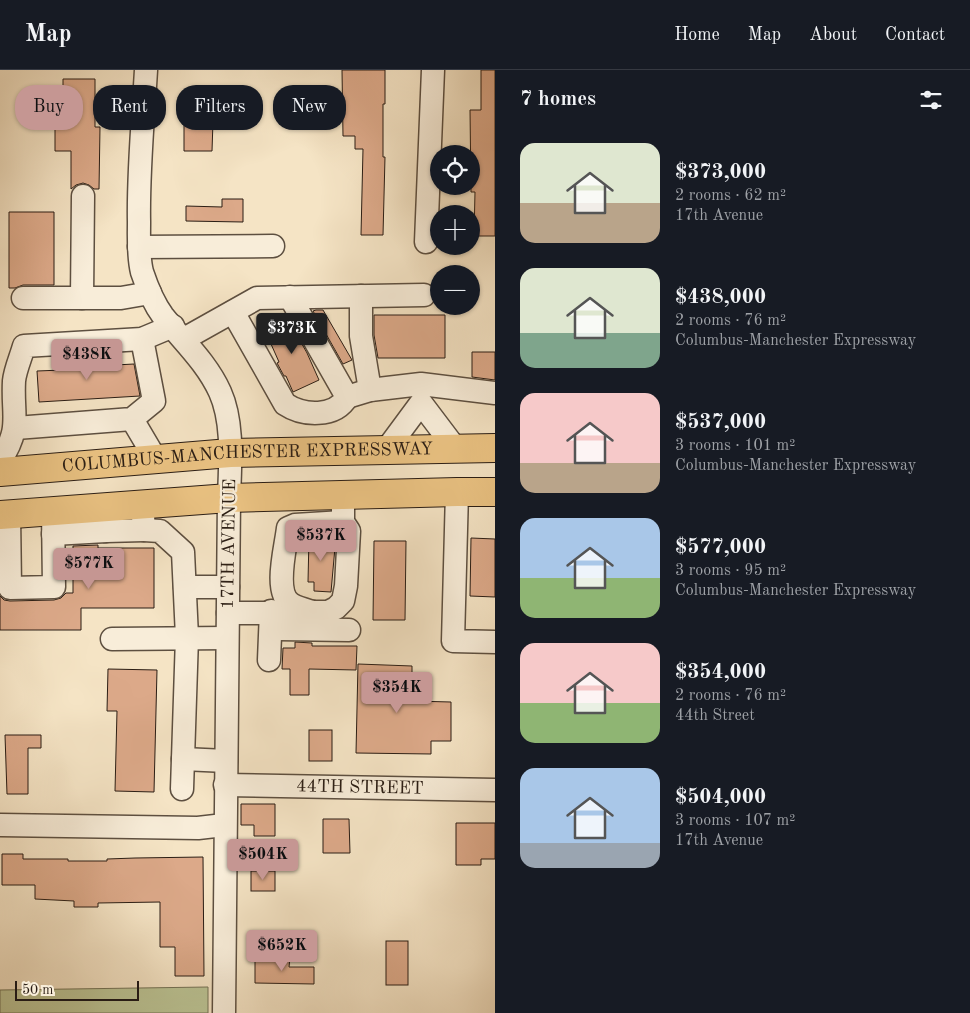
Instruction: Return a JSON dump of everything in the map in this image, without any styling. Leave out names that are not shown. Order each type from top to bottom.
[{"type":"main road","name":"COLUMBUS-MANCHESTER EXPRESSWAY","points":[[0,472],[230,453],[495,448]]},
{"type":"main road","points":[[4,515],[53,523],[143,517],[229,498],[495,492]]},
{"type":"street","name":"17TH AVENUE","points":[[146,70],[138,205],[139,247],[142,270],[150,293],[162,315],[206,368],[220,393],[228,425],[230,453],[224,825],[224,1013]]},
{"type":"street","points":[[426,242],[434,70]]},
{"type":"street","points":[[82,298],[83,196]]},
{"type":"street","points":[[139,247],[273,246]]},
{"type":"street","points":[[23,298],[121,298],[150,293]]},
{"type":"street","points":[[0,461],[10,445],[16,428],[14,379],[24,346],[142,339],[178,332],[233,312],[257,298],[424,295]]},
{"type":"street","points":[[361,296],[361,336],[370,390]]},
{"type":"street","points":[[290,297],[347,397]]},
{"type":"street","points":[[233,312],[284,404],[294,410],[312,413],[338,408],[347,397],[370,390],[421,393],[495,393]]},
{"type":"street","points":[[16,428],[132,419],[154,401],[142,339]]},
{"type":"street","points":[[421,393],[455,448]]},
{"type":"street","points":[[387,449],[421,393]]},
{"type":"street","points":[[132,419],[155,458]]},
{"type":"street","points":[[458,492],[453,641],[495,642]]},
{"type":"street","points":[[271,621],[281,616],[328,612],[336,608],[343,601],[346,586],[349,531],[343,522],[343,494]]},
{"type":"street","points":[[4,515],[10,588],[54,587],[53,523]]},
{"type":"street","points":[[143,517],[183,552],[187,637],[182,789]]},
{"type":"street","points":[[313,612],[290,604],[285,598],[281,586],[288,528],[295,525],[343,522]]},
{"type":"street","points":[[270,660],[274,592],[281,586]]},
{"type":"street","points":[[185,587],[228,587]]},
{"type":"street","points":[[228,613],[271,621],[350,630]]},
{"type":"street","points":[[112,639],[227,638]]},
{"type":"street","points":[[183,759],[226,761]]},
{"type":"street","name":"44TH STREET","points":[[225,785],[495,790]]},
{"type":"street","points":[[0,825],[198,828],[224,825]]},
{"type":"green space","points":[[208,987],[208,1013],[0,1013],[0,990]]},
{"type":"building","points":[[342,70],[385,70],[385,104],[383,104],[383,157],[385,157],[383,235],[361,235],[363,149],[355,149],[355,136],[343,136],[343,130],[346,130],[346,85],[342,85]]},
{"type":"building","points":[[481,70],[495,70],[495,236],[480,236],[480,205],[475,205],[475,195],[480,195],[480,145],[470,145],[470,110],[481,110]]},
{"type":"building","points":[[63,79],[95,79],[95,85],[93,85],[93,130],[100,130],[99,189],[94,189],[83,183],[71,189],[71,151],[55,151],[55,130],[83,130],[83,85],[63,85]]},
{"type":"building","points":[[184,130],[213,130],[212,151],[184,151]]},
{"type":"building","points":[[222,199],[243,199],[243,222],[186,221],[186,206],[222,207]]},
{"type":"building","points":[[9,212],[54,212],[54,285],[23,285],[9,288]]},
{"type":"building","points":[[323,310],[352,360],[343,364],[313,311]]},
{"type":"building","points":[[285,314],[307,353],[319,380],[293,392],[286,376],[284,376],[277,363],[279,362],[267,335],[278,330],[273,319]]},
{"type":"building","points":[[374,315],[445,315],[445,358],[378,358],[374,335]]},
{"type":"building","points":[[472,352],[495,352],[495,380],[472,377]]},
{"type":"building","points":[[96,355],[96,366],[134,364],[140,396],[39,402],[37,371],[63,370],[62,357]]},
{"type":"building","points":[[336,536],[331,592],[314,591],[314,582],[308,582],[309,537]]},
{"type":"building","points":[[471,538],[495,539],[495,597],[470,596]]},
{"type":"building","points":[[374,541],[406,541],[405,620],[373,620]]},
{"type":"building","points":[[98,545],[98,548],[154,548],[154,608],[81,608],[81,630],[0,630],[0,596],[4,600],[10,601],[54,600],[61,598],[66,593],[73,593],[73,546]]},
{"type":"building","points":[[295,642],[312,643],[312,646],[357,646],[356,670],[309,669],[309,695],[290,695],[290,669],[282,669],[283,648],[295,648]]},
{"type":"building","points":[[358,664],[412,666],[412,701],[451,702],[451,741],[431,741],[431,754],[356,753]]},
{"type":"building","points":[[108,669],[157,670],[154,792],[115,791],[117,711],[107,711]]},
{"type":"building","points":[[309,730],[332,730],[332,761],[309,761]]},
{"type":"building","points":[[5,735],[41,735],[41,748],[28,748],[28,794],[7,794]]},
{"type":"building","points":[[241,804],[275,804],[275,836],[254,836],[254,825],[241,825]]},
{"type":"building","points":[[323,819],[349,819],[350,853],[323,853]]},
{"type":"building","points":[[456,823],[495,823],[495,859],[481,859],[481,865],[456,865]]},
{"type":"building","points":[[2,854],[23,854],[23,859],[68,859],[68,861],[203,857],[204,976],[175,976],[175,947],[160,947],[160,902],[98,903],[98,907],[74,907],[74,901],[35,899],[35,885],[2,885]]},
{"type":"building","points":[[251,871],[275,871],[275,891],[251,891]]},
{"type":"building","points":[[386,941],[408,941],[408,985],[386,985]]},
{"type":"building","points":[[255,957],[290,958],[289,967],[314,967],[314,984],[255,983]]}]
